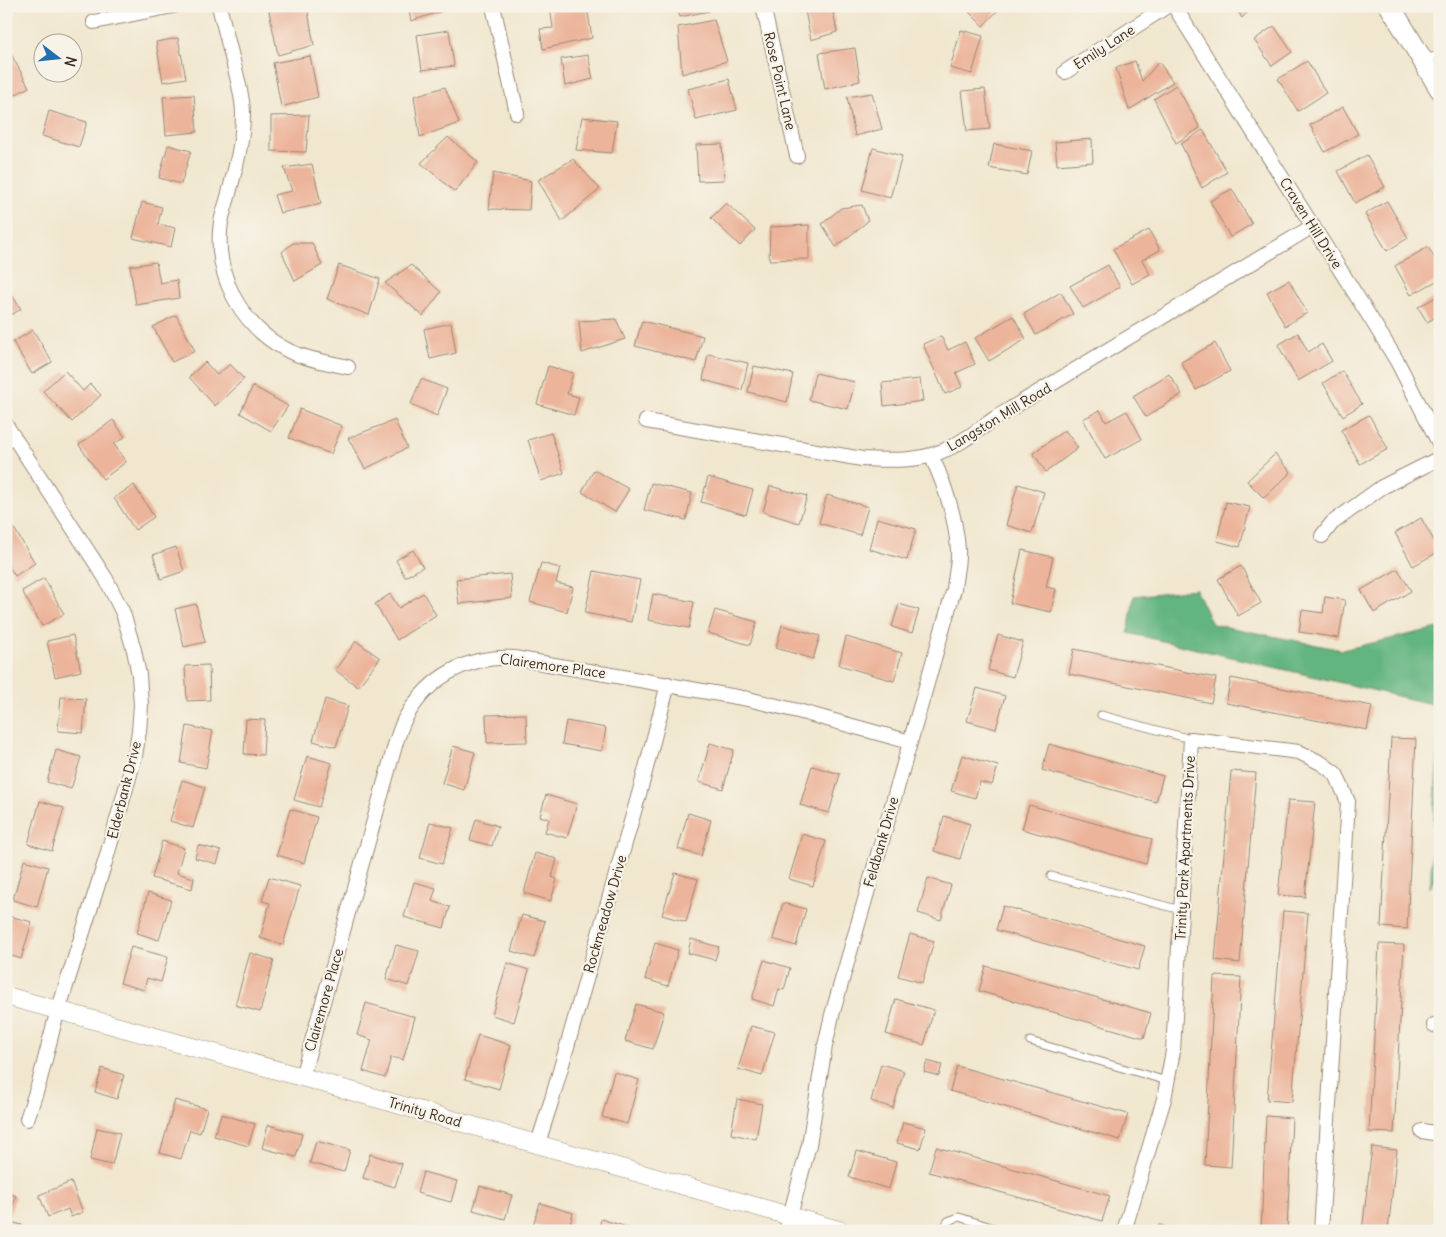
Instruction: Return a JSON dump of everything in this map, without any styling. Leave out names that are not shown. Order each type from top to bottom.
[{"type":"main road","points":[[1390,6],[1431,57],[1440,89]]},
{"type":"street","points":[[94,22],[173,6]]},
{"type":"street","points":[[219,6],[239,85],[243,113],[241,142],[221,222],[221,265],[226,284],[241,310],[253,325],[270,340],[308,358],[348,366]]},
{"type":"street","points":[[493,6],[517,113]]},
{"type":"street","name":"Rose Point Lane","points":[[762,6],[797,156]]},
{"type":"street","name":"Emily Lane","points":[[1065,72],[1167,6]]},
{"type":"street","name":"Craven Hill Drive","points":[[1174,6],[1397,361],[1440,445]]},
{"type":"street","name":"Langston Mill Road","points":[[646,421],[862,459],[887,460],[931,456],[958,443],[1313,226]]},
{"type":"street","name":"Elderbank Drive","points":[[6,424],[106,579],[123,613],[139,675],[141,705],[135,756],[106,859],[58,1011],[40,1083],[27,1119]]},
{"type":"street","name":"Feldbank Drive","points":[[788,1223],[809,1145],[832,1015],[954,589],[958,552],[954,517],[941,477],[931,456]]},
{"type":"street","points":[[1322,536],[1332,523],[1382,487],[1440,458]]},
{"type":"street","name":"Clairemore Place","points":[[302,1077],[396,742],[405,718],[421,695],[451,671],[474,661],[499,657],[514,658],[748,699],[910,742]]},
{"type":"street","name":"Rockmeadow Drive","points":[[538,1143],[555,1090],[668,684]]},
{"type":"street","name":"Trinity Park Apartments Drive","points":[[1124,1231],[1164,1099],[1173,1051],[1191,739],[1299,752],[1321,763],[1336,774],[1348,802],[1321,1231]]},
{"type":"street","name":"Trinity Road","points":[[6,996],[538,1143],[788,1223],[842,1231]]},
{"type":"street","points":[[1422,1131],[1440,1134]]},
{"type":"lane","points":[[1101,715],[1191,739]]},
{"type":"lane","points":[[1051,876],[1181,910]]},
{"type":"lane","points":[[1030,1041],[1167,1081]]},
{"type":"lane","points":[[942,1231],[948,1221],[959,1217],[1004,1231]]},
{"type":"green space","points":[[1195,589],[1212,624],[1342,650],[1438,628],[1440,631],[1440,706],[1128,633],[1134,596]]},
{"type":"green space","points":[[1440,712],[1440,867],[1430,888]]},
{"type":"building","points":[[295,6],[307,6],[314,45],[278,55],[269,11]]},
{"type":"building","points":[[408,6],[440,6],[442,11],[411,21]]},
{"type":"building","points":[[550,6],[587,6],[592,38],[543,49],[540,29],[553,28]]},
{"type":"building","points":[[677,6],[708,6],[709,11],[680,17]]},
{"type":"building","points":[[804,6],[832,6],[837,32],[811,40]]},
{"type":"building","points":[[963,6],[1002,6],[983,26]]},
{"type":"building","points":[[1235,6],[1254,6],[1242,18]]},
{"type":"building","points":[[714,20],[727,61],[682,74],[678,27]]},
{"type":"building","points":[[1274,26],[1292,52],[1272,66],[1254,40]]},
{"type":"building","points":[[449,30],[454,66],[422,70],[417,35]]},
{"type":"building","points":[[961,30],[983,36],[972,74],[950,68]]},
{"type":"building","points":[[178,38],[186,78],[163,82],[156,42]]},
{"type":"building","points":[[855,48],[860,81],[825,89],[819,53]]},
{"type":"building","points":[[11,54],[29,87],[11,97],[6,90],[6,57]]},
{"type":"building","points":[[588,55],[593,79],[565,86],[561,59]]},
{"type":"building","points":[[310,56],[318,97],[281,107],[273,63]]},
{"type":"building","points":[[1135,61],[1142,81],[1159,62],[1173,82],[1129,110],[1116,68]]},
{"type":"building","points":[[1307,61],[1326,93],[1298,111],[1278,79]]},
{"type":"building","points":[[729,79],[737,110],[696,120],[688,89]]},
{"type":"building","points":[[1176,85],[1200,128],[1176,143],[1154,99]]},
{"type":"building","points":[[445,87],[459,123],[420,137],[414,96]]},
{"type":"building","points":[[985,89],[990,129],[967,131],[962,91]]},
{"type":"building","points":[[872,93],[882,129],[855,136],[847,97]]},
{"type":"building","points":[[194,95],[197,132],[166,135],[163,97]]},
{"type":"building","points":[[1343,107],[1358,134],[1325,152],[1310,125]]},
{"type":"building","points":[[49,111],[87,122],[79,147],[42,136]]},
{"type":"building","points":[[309,115],[306,152],[271,151],[271,116]]},
{"type":"building","points":[[582,117],[617,121],[612,153],[576,150]]},
{"type":"building","points":[[1203,130],[1227,172],[1202,188],[1181,144]]},
{"type":"building","points":[[448,137],[478,162],[455,192],[421,163]]},
{"type":"building","points":[[1092,139],[1093,162],[1057,165],[1055,142]]},
{"type":"building","points":[[722,144],[724,180],[698,181],[696,145]]},
{"type":"building","points":[[994,144],[1032,151],[1027,175],[989,168]]},
{"type":"building","points":[[168,145],[191,151],[181,184],[159,178]]},
{"type":"building","points":[[873,148],[902,156],[890,198],[862,190]]},
{"type":"building","points":[[1367,155],[1385,187],[1355,203],[1338,171]]},
{"type":"building","points":[[573,159],[600,189],[562,221],[538,180]]},
{"type":"building","points":[[312,164],[321,204],[280,213],[274,195],[292,191],[284,168]]},
{"type":"building","points":[[493,173],[531,181],[529,210],[489,209]]},
{"type":"building","points":[[1232,189],[1252,224],[1230,237],[1210,201]]},
{"type":"building","points":[[1387,201],[1408,238],[1387,251],[1365,214]]},
{"type":"building","points":[[142,202],[162,207],[158,224],[175,228],[171,247],[133,238]]},
{"type":"building","points":[[726,203],[755,230],[740,246],[711,218]]},
{"type":"building","points":[[862,205],[868,221],[836,247],[822,224],[841,208]]},
{"type":"building","points":[[809,225],[809,259],[769,260],[770,227]]},
{"type":"building","points":[[1149,230],[1160,250],[1142,260],[1150,274],[1132,284],[1113,249]]},
{"type":"building","points":[[293,243],[312,243],[322,265],[295,281],[282,252]]},
{"type":"building","points":[[1428,247],[1440,267],[1440,279],[1411,295],[1395,266]]},
{"type":"building","points":[[156,262],[160,283],[177,280],[179,298],[136,305],[130,266]]},
{"type":"building","points":[[339,265],[380,279],[369,315],[327,299]]},
{"type":"building","points":[[411,265],[441,292],[423,316],[385,283]]},
{"type":"building","points":[[1108,265],[1120,287],[1083,308],[1070,286]]},
{"type":"building","points":[[1289,280],[1307,313],[1285,326],[1267,292]]},
{"type":"building","points":[[6,286],[21,309],[6,318]]},
{"type":"building","points":[[1061,292],[1073,314],[1036,335],[1024,314]]},
{"type":"building","points":[[1440,295],[1440,315],[1427,322],[1418,307]]},
{"type":"building","points":[[176,315],[195,351],[172,362],[153,327]]},
{"type":"building","points":[[1013,316],[1026,339],[989,361],[975,338]]},
{"type":"building","points":[[616,319],[625,339],[582,353],[579,321]]},
{"type":"building","points":[[642,321],[703,336],[696,362],[635,346]]},
{"type":"building","points":[[451,323],[456,353],[430,359],[424,329]]},
{"type":"building","points":[[33,330],[52,362],[32,374],[13,342]]},
{"type":"building","points":[[1298,333],[1308,352],[1322,344],[1332,361],[1298,381],[1278,345]]},
{"type":"building","points":[[941,336],[948,350],[965,342],[975,364],[956,373],[962,387],[945,394],[923,344]]},
{"type":"building","points":[[1215,343],[1230,371],[1196,390],[1181,362]]},
{"type":"building","points":[[708,354],[748,363],[742,390],[703,380]]},
{"type":"building","points":[[205,362],[217,375],[230,364],[244,379],[215,406],[189,377]]},
{"type":"building","points":[[548,366],[573,373],[567,394],[579,397],[574,415],[537,404]]},
{"type":"building","points":[[754,366],[793,374],[787,402],[748,392]]},
{"type":"building","points":[[65,371],[83,391],[90,384],[101,395],[72,422],[43,391]]},
{"type":"building","points":[[1342,371],[1362,404],[1343,416],[1323,383]]},
{"type":"building","points":[[815,373],[855,382],[848,409],[809,400]]},
{"type":"building","points":[[1169,374],[1182,394],[1146,417],[1133,396]]},
{"type":"building","points":[[421,379],[447,389],[437,416],[411,404]]},
{"type":"building","points":[[920,379],[923,401],[884,406],[882,383]]},
{"type":"building","points":[[253,386],[288,406],[271,431],[240,413]]},
{"type":"building","points":[[300,409],[342,426],[331,454],[289,438]]},
{"type":"building","points":[[1100,410],[1106,422],[1127,411],[1142,439],[1105,459],[1083,419]]},
{"type":"building","points":[[1369,415],[1388,449],[1360,464],[1341,430]]},
{"type":"building","points":[[113,420],[125,437],[114,444],[126,462],[103,479],[79,445]]},
{"type":"building","points":[[395,420],[407,448],[365,469],[348,438]]},
{"type":"building","points":[[1065,430],[1078,448],[1046,472],[1033,453]]},
{"type":"building","points":[[551,433],[564,473],[541,481],[528,440]]},
{"type":"building","points":[[1275,454],[1291,472],[1264,498],[1247,481]]},
{"type":"building","points":[[594,470],[629,489],[615,512],[582,492]]},
{"type":"building","points":[[708,477],[753,490],[746,515],[701,502]]},
{"type":"building","points":[[651,483],[692,493],[686,520],[644,510]]},
{"type":"building","points":[[1018,484],[1044,492],[1032,533],[1006,525]]},
{"type":"building","points":[[134,485],[154,517],[135,530],[114,498]]},
{"type":"building","points":[[770,486],[807,496],[799,523],[763,512]]},
{"type":"building","points":[[827,495],[868,507],[860,535],[819,523]]},
{"type":"building","points":[[1226,502],[1250,507],[1240,547],[1217,541]]},
{"type":"building","points":[[877,518],[916,529],[907,560],[869,549]]},
{"type":"building","points":[[1421,518],[1440,551],[1413,566],[1395,533]]},
{"type":"building","points":[[12,525],[35,563],[15,576],[6,562],[6,528]]},
{"type":"building","points":[[176,547],[184,571],[161,579],[153,555]]},
{"type":"building","points":[[413,550],[423,567],[405,577],[396,560]]},
{"type":"building","points":[[1022,550],[1053,557],[1046,587],[1056,589],[1051,612],[1010,603]]},
{"type":"building","points":[[541,563],[560,568],[556,583],[573,587],[567,612],[530,602]]},
{"type":"building","points":[[1241,566],[1261,603],[1238,616],[1218,579]]},
{"type":"building","points":[[1398,569],[1411,591],[1374,613],[1361,590]]},
{"type":"building","points":[[594,571],[640,580],[631,622],[585,613]]},
{"type":"building","points":[[510,574],[512,598],[459,604],[456,579]]},
{"type":"building","points":[[44,578],[64,614],[42,626],[22,591]]},
{"type":"building","points":[[423,593],[436,615],[397,640],[375,604],[390,594],[399,608]]},
{"type":"building","points":[[653,594],[694,602],[689,628],[648,620]]},
{"type":"building","points":[[1325,597],[1345,600],[1339,638],[1299,632],[1302,610],[1323,613]]},
{"type":"building","points":[[196,604],[205,642],[184,647],[175,609]]},
{"type":"building","points":[[899,604],[919,610],[912,633],[892,627]]},
{"type":"building","points":[[715,610],[757,622],[750,645],[708,633]]},
{"type":"building","points":[[782,625],[820,636],[813,659],[776,648]]},
{"type":"building","points":[[73,635],[81,671],[55,677],[47,641]]},
{"type":"building","points":[[998,635],[1023,642],[1013,677],[988,670]]},
{"type":"building","points":[[846,637],[902,653],[894,681],[839,665]]},
{"type":"building","points":[[356,641],[380,658],[358,687],[335,670]]},
{"type":"building","points":[[1074,649],[1216,678],[1211,703],[1069,674]]},
{"type":"building","points":[[209,665],[210,700],[187,701],[185,666]]},
{"type":"building","points":[[1231,678],[1372,706],[1367,730],[1226,703]]},
{"type":"building","points":[[977,688],[1005,696],[996,729],[967,721]]},
{"type":"building","points":[[61,697],[86,699],[83,733],[58,731]]},
{"type":"building","points":[[325,699],[348,706],[336,747],[313,741]]},
{"type":"building","points":[[526,714],[527,742],[487,743],[486,715]]},
{"type":"building","points":[[246,719],[265,720],[263,755],[244,754]]},
{"type":"building","points":[[566,721],[606,728],[602,751],[562,744]]},
{"type":"building","points":[[187,726],[213,731],[206,768],[181,763]]},
{"type":"building","points":[[1391,738],[1416,739],[1407,929],[1381,927]]},
{"type":"building","points":[[710,743],[734,750],[723,789],[699,782]]},
{"type":"building","points":[[1049,744],[1163,776],[1156,802],[1042,770]]},
{"type":"building","points":[[453,746],[475,752],[464,790],[442,783]]},
{"type":"building","points":[[56,750],[81,757],[71,789],[47,782]]},
{"type":"building","points":[[962,755],[998,766],[992,785],[980,782],[975,798],[951,791]]},
{"type":"building","points":[[307,756],[332,763],[319,807],[294,800]]},
{"type":"building","points":[[812,766],[840,774],[829,813],[800,805]]},
{"type":"building","points":[[1231,771],[1256,773],[1240,963],[1215,960]]},
{"type":"building","points":[[182,780],[205,787],[193,828],[170,821]]},
{"type":"building","points":[[546,795],[577,804],[567,838],[545,832],[549,819],[540,816]]},
{"type":"building","points":[[1288,800],[1315,802],[1305,897],[1278,895]]},
{"type":"building","points":[[40,801],[64,808],[52,851],[28,844]]},
{"type":"building","points":[[1029,805],[1152,839],[1146,864],[1022,829]]},
{"type":"building","points":[[290,809],[317,817],[304,863],[277,855]]},
{"type":"building","points":[[688,813],[711,820],[701,856],[678,849]]},
{"type":"building","points":[[944,816],[970,824],[960,859],[934,851]]},
{"type":"building","points":[[476,819],[498,826],[492,846],[470,840]]},
{"type":"building","points":[[430,822],[453,828],[442,864],[420,858]]},
{"type":"building","points":[[802,834],[826,841],[813,886],[789,879]]},
{"type":"building","points":[[162,841],[184,848],[177,873],[194,878],[192,889],[152,878]]},
{"type":"building","points":[[198,845],[221,851],[217,864],[195,858]]},
{"type":"building","points":[[535,853],[557,859],[552,877],[557,879],[551,901],[524,893]]},
{"type":"building","points":[[24,860],[48,867],[37,907],[13,900]]},
{"type":"building","points":[[675,873],[698,879],[686,922],[662,915]]},
{"type":"building","points":[[269,877],[300,886],[283,945],[260,938],[270,903],[262,901]]},
{"type":"building","points":[[928,878],[951,885],[941,920],[918,913]]},
{"type":"building","points":[[414,882],[436,888],[432,901],[450,907],[444,928],[404,917]]},
{"type":"building","points":[[148,893],[171,900],[159,940],[137,933]]},
{"type":"building","points":[[783,903],[806,909],[796,946],[773,939]]},
{"type":"building","points":[[1003,906],[1145,946],[1138,970],[996,930]]},
{"type":"building","points":[[1283,911],[1308,913],[1292,1102],[1267,1100]]},
{"type":"building","points":[[522,915],[545,921],[534,958],[511,951]]},
{"type":"building","points":[[9,916],[32,922],[21,959],[6,954],[6,926]]},
{"type":"building","points":[[910,934],[934,941],[922,983],[898,976]]},
{"type":"building","points":[[691,939],[719,947],[715,960],[688,953]]},
{"type":"building","points":[[655,943],[678,950],[668,986],[645,979]]},
{"type":"building","points":[[1379,944],[1404,945],[1394,1133],[1369,1132]]},
{"type":"building","points":[[396,945],[419,951],[409,986],[386,979]]},
{"type":"building","points":[[131,947],[168,957],[161,982],[147,978],[144,990],[120,983]]},
{"type":"building","points":[[250,953],[274,960],[260,1012],[235,1005]]},
{"type":"building","points":[[764,960],[790,968],[784,990],[779,989],[774,1006],[752,999]]},
{"type":"building","points":[[507,963],[529,970],[514,1022],[492,1015]]},
{"type":"building","points":[[986,966],[1151,1013],[1144,1038],[979,991]]},
{"type":"building","points":[[1214,976],[1241,977],[1231,1167],[1205,1165]]},
{"type":"building","points":[[896,999],[934,1010],[924,1045],[886,1034]]},
{"type":"building","points":[[366,1003],[415,1017],[403,1060],[391,1057],[385,1078],[363,1071],[372,1040],[357,1035]]},
{"type":"building","points":[[636,1004],[664,1012],[653,1049],[625,1041]]},
{"type":"building","points":[[751,1026],[775,1032],[762,1076],[738,1069]]},
{"type":"building","points":[[478,1035],[511,1045],[499,1089],[465,1079]]},
{"type":"building","points":[[927,1061],[942,1065],[939,1076],[924,1072]]},
{"type":"building","points":[[881,1064],[904,1071],[893,1108],[871,1101]]},
{"type":"building","points":[[957,1066],[1128,1114],[1120,1140],[950,1091]]},
{"type":"building","points":[[102,1068],[124,1075],[117,1099],[95,1092]]},
{"type":"building","points":[[614,1072],[639,1080],[627,1124],[602,1117]]},
{"type":"building","points":[[737,1099],[762,1104],[756,1139],[731,1134]]},
{"type":"building","points":[[175,1100],[207,1109],[200,1133],[190,1130],[181,1159],[160,1153]]},
{"type":"building","points":[[221,1114],[255,1124],[248,1146],[214,1136]]},
{"type":"building","points":[[1266,1116],[1292,1118],[1287,1231],[1261,1231]]},
{"type":"building","points":[[903,1122],[926,1128],[920,1149],[897,1143]]},
{"type":"building","points":[[268,1125],[302,1134],[296,1157],[262,1148]]},
{"type":"building","points":[[97,1128],[120,1133],[112,1165],[90,1160]]},
{"type":"building","points":[[316,1141],[350,1150],[344,1172],[310,1163]]},
{"type":"building","points":[[936,1147],[1110,1196],[1102,1221],[929,1172]]},
{"type":"building","points":[[1372,1147],[1397,1150],[1388,1231],[1362,1231]]},
{"type":"building","points":[[857,1151],[896,1162],[889,1189],[849,1177]]},
{"type":"building","points":[[370,1154],[402,1164],[395,1187],[363,1178]]},
{"type":"building","points":[[423,1172],[457,1181],[451,1202],[417,1193]]},
{"type":"building","points":[[71,1182],[83,1212],[71,1217],[68,1209],[48,1217],[39,1195]]},
{"type":"building","points":[[480,1186],[512,1195],[505,1219],[473,1210]]},
{"type":"building","points":[[6,1192],[16,1196],[7,1221],[22,1225],[20,1231],[6,1231]]},
{"type":"building","points":[[540,1203],[573,1213],[568,1231],[552,1231],[533,1225]]},
{"type":"building","points":[[601,1219],[633,1229],[632,1231],[598,1231]]},
{"type":"building","points":[[1159,1225],[1177,1230],[1177,1231],[1157,1231]]}]
